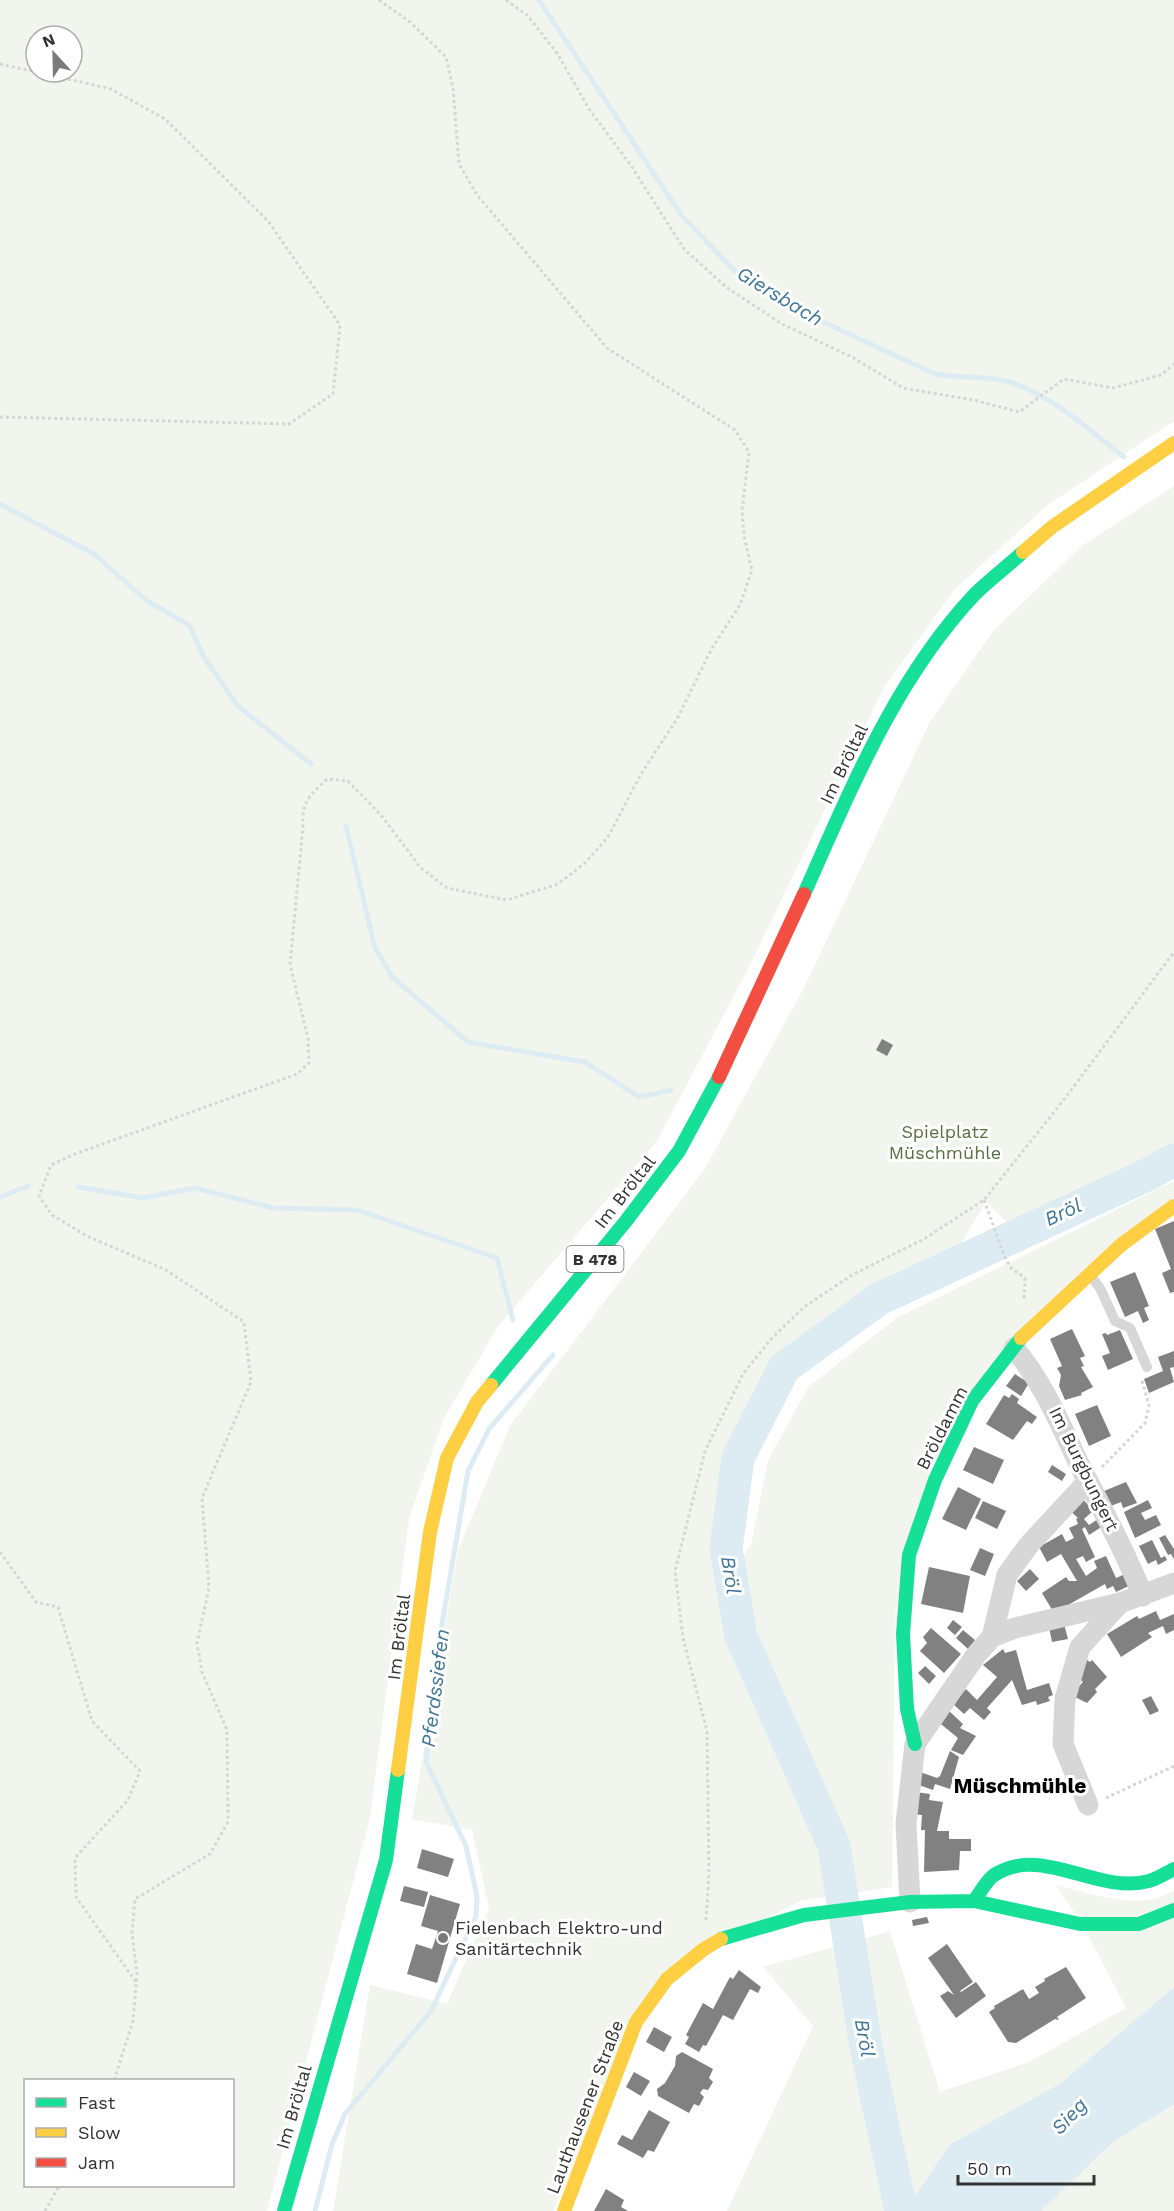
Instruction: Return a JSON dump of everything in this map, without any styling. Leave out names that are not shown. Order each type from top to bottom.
[{"type":"main road","name":"Im Bröltal","points":[[284,2211],[386,1860],[430,1532],[447,1458],[477,1402],[626,1221],[679,1151],[726,1065],[864,761],[900,694],[936,641],[976,593],[1052,527],[1174,443]]},
{"type":"main road","name":"Bröldamm","points":[[915,1744],[907,1709],[903,1634],[909,1554],[935,1480],[972,1401],[1014,1348],[1088,1273],[1174,1206]]},
{"type":"main road","points":[[974,1901],[982,1882],[1000,1868],[1020,1864],[1044,1866],[1119,1885],[1146,1882],[1174,1869]]},
{"type":"main road","name":"Lauthausener Straße","points":[[564,2211],[636,2022],[667,1979],[704,1948],[727,1936],[804,1916],[902,1902],[974,1901],[1080,1924],[1139,1924],[1174,1910]]},
{"type":"street","name":"Im Burgbungert","points":[[1014,1348],[1035,1374],[1052,1402],[1087,1479],[1124,1549],[1143,1596]]},
{"type":"street","points":[[902,1902],[906,1824],[915,1744],[962,1675],[992,1637],[1007,1575],[1028,1546],[1087,1479]]},
{"type":"street","points":[[992,1637],[1053,1617],[1120,1603],[1174,1583]]},
{"type":"street","points":[[1088,1805],[1063,1744],[1065,1699],[1080,1647],[1120,1603]]},
{"type":"lane","points":[[1088,1273],[1100,1288],[1115,1321],[1130,1328],[1147,1367]]},
{"type":"path","points":[[114,2079],[133,2021],[136,1983],[132,1933],[135,1899],[210,1854],[228,1822],[227,1730],[202,1672],[197,1643],[209,1588],[202,1498],[251,1382],[244,1322],[166,1270],[87,1236],[52,1215],[39,1196],[51,1165],[75,1154],[297,1074],[309,1063],[309,1038],[290,964],[303,826],[302,809],[309,796],[327,779],[348,781],[381,815],[420,867],[447,888],[507,900],[558,884],[585,863],[608,837],[641,774],[677,719],[712,648],[740,605],[752,570],[744,536],[742,510],[749,452],[735,430],[607,348],[477,195],[459,164],[453,88],[446,57],[410,22],[379,0]]},
{"type":"path","points":[[506,0],[528,16],[557,53],[589,110],[630,164],[684,249],[726,286],[782,324],[852,357],[903,388],[974,400],[1019,412],[1064,379],[1113,388],[1161,375],[1174,364]]},
{"type":"path","points":[[0,63],[24,69]]},
{"type":"path","points":[[0,417],[289,424],[333,394],[340,325],[268,221],[165,119],[111,89],[84,83]]},
{"type":"path","points":[[704,1948],[709,1874],[707,1731],[683,1638],[675,1571],[705,1451],[743,1374],[771,1339],[804,1307],[852,1275],[924,1239],[984,1200],[1066,1097],[1174,952]]},
{"type":"path","points":[[984,1200],[1006,1260],[1011,1268],[1024,1278],[1023,1305]]},
{"type":"path","points":[[1087,1479],[1098,1472],[1144,1423],[1149,1405],[1142,1378]]},
{"type":"path","points":[[0,1552],[36,1602],[58,1607],[92,1721],[140,1771],[128,1800],[75,1858],[76,1898],[136,1983]]},
{"type":"path","points":[[1088,1805],[1174,1766]]},
{"type":"path","points":[[45,2211],[58,2187]]},
{"type":"green space","points":[[0,0],[1174,0],[1174,421],[1049,504],[956,588],[884,687],[749,967],[657,1141],[499,1325],[444,1418],[409,1519],[370,1817],[267,2211],[0,2211]]},
{"type":"green space","name":"Spielplatz Müschmühle","points":[[1174,486],[1174,1149],[1013,1228],[986,1202],[962,1242],[966,1251],[879,1291],[781,1365],[728,1455],[717,1549],[719,1591],[751,1545],[768,1460],[809,1386],[897,1318],[1174,1181],[1174,1200],[970,1398],[895,1613],[892,1887],[800,1901],[667,1970],[553,2211],[333,2211],[370,1985],[447,2004],[489,1908],[472,1830],[412,1819],[458,1550],[510,1426],[704,1170],[804,988],[931,720],[994,630],[1083,545]]},
{"type":"green space","points":[[1056,1885],[1132,1901],[1162,1897],[1174,1890],[1174,1987],[1061,2083],[949,2145],[909,2205],[899,2211],[727,2211],[813,2026],[763,1967],[890,1931],[940,2092],[1029,2062],[1126,2008],[1084,1927]]},
{"type":"green space","points":[[1174,2104],[1174,2211],[1041,2211],[1112,2143]]},
{"type":"water","name":"Sieg","points":[[1174,1987],[1174,2104],[1112,2143],[1041,2211],[899,2211],[909,2205],[949,2145],[1061,2083]]},
{"type":"building","points":[[882,1039],[893,1045],[887,1056],[876,1050]]},
{"type":"building","points":[[1174,1221],[1174,1292],[1170,1293],[1162,1273],[1171,1269],[1155,1229]]},
{"type":"building","points":[[1135,1272],[1149,1306],[1144,1308],[1149,1320],[1143,1323],[1138,1311],[1125,1317],[1110,1282]]},
{"type":"building","points":[[1072,1329],[1085,1356],[1080,1358],[1084,1366],[1081,1367],[1093,1387],[1081,1393],[1082,1395],[1065,1400],[1059,1386],[1061,1375],[1057,1368],[1062,1366],[1050,1339]]},
{"type":"building","points":[[1120,1330],[1133,1359],[1108,1370],[1102,1356],[1110,1353],[1102,1334],[1107,1335]]},
{"type":"building","points":[[1174,1351],[1174,1367],[1170,1368],[1174,1382],[1149,1393],[1144,1379],[1163,1371],[1158,1357]]},
{"type":"building","points":[[1015,1374],[1029,1383],[1021,1396],[1006,1386]]},
{"type":"building","points":[[1012,1394],[1019,1399],[1017,1403],[1037,1417],[1032,1424],[1027,1421],[1013,1440],[986,1424],[1004,1395],[1009,1398]]},
{"type":"building","points":[[1097,1405],[1111,1436],[1089,1446],[1075,1414]]},
{"type":"building","points":[[974,1447],[1004,1460],[993,1484],[963,1470]]},
{"type":"building","points":[[1052,1465],[1066,1474],[1062,1481],[1048,1472]]},
{"type":"building","points":[[1126,1482],[1137,1503],[1123,1508],[1121,1502],[1111,1506],[1104,1491]]},
{"type":"building","points":[[958,1487],[981,1499],[966,1530],[942,1519]]},
{"type":"building","points":[[1082,1498],[1093,1511],[1084,1519],[1089,1525],[1098,1519],[1103,1526],[1089,1535],[1085,1527],[1082,1529],[1095,1557],[1086,1562],[1083,1556],[1076,1559],[1086,1576],[1097,1568],[1094,1561],[1106,1556],[1116,1578],[1125,1574],[1131,1585],[1116,1592],[1113,1586],[1107,1589],[1105,1584],[1054,1613],[1042,1593],[1066,1577],[1069,1581],[1077,1581],[1061,1554],[1047,1562],[1039,1547],[1062,1534],[1066,1542],[1074,1538],[1069,1528],[1078,1524],[1076,1519],[1078,1518],[1070,1511]]},
{"type":"building","points":[[1148,1500],[1152,1508],[1141,1513],[1145,1520],[1156,1515],[1161,1525],[1135,1538],[1124,1512]]},
{"type":"building","points":[[983,1501],[1006,1511],[997,1529],[975,1518]]},
{"type":"building","points":[[1165,1535],[1174,1549],[1174,1559],[1171,1554],[1168,1555],[1159,1538]]},
{"type":"building","points":[[1152,1540],[1161,1558],[1165,1556],[1167,1560],[1158,1565],[1156,1560],[1148,1564],[1139,1546]]},
{"type":"building","points":[[980,1548],[994,1554],[985,1576],[970,1570]]},
{"type":"building","points":[[929,1567],[970,1576],[963,1613],[921,1604]]},
{"type":"building","points":[[1030,1569],[1039,1579],[1026,1591],[1017,1581]]},
{"type":"building","points":[[1156,1611],[1160,1620],[1174,1614],[1174,1630],[1166,1634],[1163,1626],[1148,1633],[1152,1637],[1121,1657],[1107,1634],[1137,1616],[1139,1619]]},
{"type":"building","points":[[953,1620],[962,1627],[955,1635],[947,1628]]},
{"type":"building","points":[[1064,1624],[1068,1639],[1052,1642],[1049,1627]]},
{"type":"building","points":[[931,1628],[961,1654],[944,1673],[920,1651],[927,1643],[923,1637]]},
{"type":"building","points":[[963,1630],[975,1640],[968,1649],[956,1638]]},
{"type":"building","points":[[1003,1649],[1005,1653],[1016,1650],[1027,1690],[1049,1683],[1053,1695],[1048,1697],[1050,1701],[1037,1705],[1036,1701],[1022,1705],[1012,1680],[987,1708],[991,1712],[984,1720],[970,1708],[964,1714],[953,1704],[966,1689],[977,1700],[997,1677],[983,1665]]},
{"type":"building","points":[[1087,1660],[1090,1662],[1092,1660],[1107,1677],[1095,1689],[1097,1692],[1087,1703],[1071,1695],[1083,1682],[1076,1675]]},
{"type":"building","points":[[925,1666],[936,1676],[929,1684],[918,1673]]},
{"type":"building","points":[[1151,1696],[1159,1711],[1150,1715],[1142,1700]]},
{"type":"building","points":[[947,1709],[963,1724],[960,1728],[976,1736],[963,1755],[951,1750],[958,1738],[936,1720]]},
{"type":"building","points":[[950,1751],[959,1757],[950,1789],[935,1784],[933,1790],[916,1784],[920,1772],[937,1778],[940,1776]]},
{"type":"building","points":[[915,1792],[930,1794],[929,1800],[943,1802],[937,1831],[949,1831],[949,1839],[971,1839],[971,1851],[960,1851],[959,1870],[924,1872],[925,1830],[921,1830],[922,1815],[912,1814]]},
{"type":"building","points":[[422,1849],[454,1859],[448,1877],[417,1868]]},
{"type":"building","points":[[404,1886],[428,1892],[424,1907],[400,1901]]},
{"type":"building","name":"Fielenbach Elektro-und Sanitärtechnik","points":[[430,1895],[460,1904],[437,1983],[407,1974],[416,1944],[432,1949],[438,1931],[421,1926]]},
{"type":"building","points":[[927,1917],[929,1923],[913,1926],[912,1920]]},
{"type":"building","points":[[947,1944],[973,1982],[960,1991],[976,1982],[986,1996],[956,2018],[940,1996],[948,1991],[954,1995],[928,1958]]},
{"type":"building","points":[[1066,1967],[1086,1998],[1057,2017],[1059,2020],[1055,2019],[1016,2043],[1008,2042],[989,2012],[995,2008],[994,2006],[1023,1989],[1029,1999],[1039,1993],[1035,1987],[1045,1981],[1044,1979]]},
{"type":"building","points":[[739,1970],[761,1987],[758,1993],[750,1989],[733,2020],[723,2015],[706,2046],[703,2045],[699,2052],[685,2044],[689,2037],[686,2035],[703,2003],[713,2009],[730,1977],[733,1979]]},
{"type":"building","points":[[654,2027],[672,2037],[664,2052],[646,2042]]},
{"type":"building","points":[[682,2052],[713,2069],[709,2078],[713,2082],[708,2090],[703,2089],[700,2093],[704,2097],[699,2106],[694,2104],[689,2113],[658,2096],[657,2089],[665,2083],[675,2066],[676,2056]]},
{"type":"building","points":[[634,2072],[650,2081],[641,2096],[626,2087]]},
{"type":"building","points":[[649,2110],[670,2122],[654,2152],[648,2150],[643,2158],[617,2144],[622,2135],[632,2140]]},
{"type":"building","points":[[606,2189],[624,2200],[621,2207],[628,2211],[594,2211]]},
{"type":"waterway","name":"Giersbach","points":[[539,0],[682,216],[735,271],[806,314],[935,374],[1000,380],[1040,395],[1069,414],[1124,457]]},
{"type":"waterway","points":[[0,504],[94,554],[147,601],[189,625],[205,659],[238,706],[311,764]]},
{"type":"waterway","points":[[346,826],[375,948],[392,977],[468,1042],[585,1062],[639,1097],[671,1090]]},
{"type":"waterway","name":"Bröl","points":[[901,2211],[866,2047],[834,1846],[741,1636],[726,1549],[738,1458],[784,1368],[879,1299],[1149,1174],[1174,1160]]},
{"type":"waterway","name":"Pferdssiefen","points":[[0,1197],[28,1186]]},
{"type":"waterway","name":"Pferdssiefen","points":[[78,1187],[143,1198],[195,1188],[273,1208],[357,1210],[497,1258],[513,1320]]},
{"type":"waterway","name":"Pferdssiefen","points":[[315,2211],[332,2144],[345,2114],[431,2011],[476,1916],[477,1896],[466,1846],[426,1762],[442,1624],[468,1471],[489,1429],[553,1355]]},
{"type":"traffic: fast","points":[[804,894],[877,736],[921,662],[975,594],[1023,552]]},
{"type":"traffic: fast","points":[[491,1385],[626,1221],[679,1151],[719,1077]]},
{"type":"traffic: fast","points":[[915,1744],[907,1709],[903,1634],[909,1555],[935,1480],[972,1401],[1021,1338]]},
{"type":"traffic: fast","points":[[284,2211],[386,1860],[398,1770]]},
{"type":"traffic: fast","points":[[974,1901],[994,1875],[1012,1867],[1031,1865],[1050,1867],[1110,1882],[1129,1883],[1149,1881],[1174,1869]]},
{"type":"traffic: fast","points":[[721,1939],[804,1915],[910,1902],[974,1901],[1080,1924],[1139,1924],[1174,1910]]},
{"type":"traffic: slow","points":[[1023,552],[1052,527],[1174,443]]},
{"type":"traffic: slow","points":[[1021,1338],[1121,1245],[1174,1206]]},
{"type":"traffic: slow","points":[[398,1770],[430,1532],[447,1458],[477,1402],[491,1385]]},
{"type":"traffic: slow","points":[[564,2211],[636,2022],[667,1979],[704,1949],[721,1939]]},
{"type":"traffic: jam","points":[[719,1077],[804,894]]},
{"type":"place","name":"Fielenbach Elektro-und Sanitärtechnik","points":[[443,1938]]},
{"type":"district","name":"Müschmühle","points":[[1020,1786]]}]
